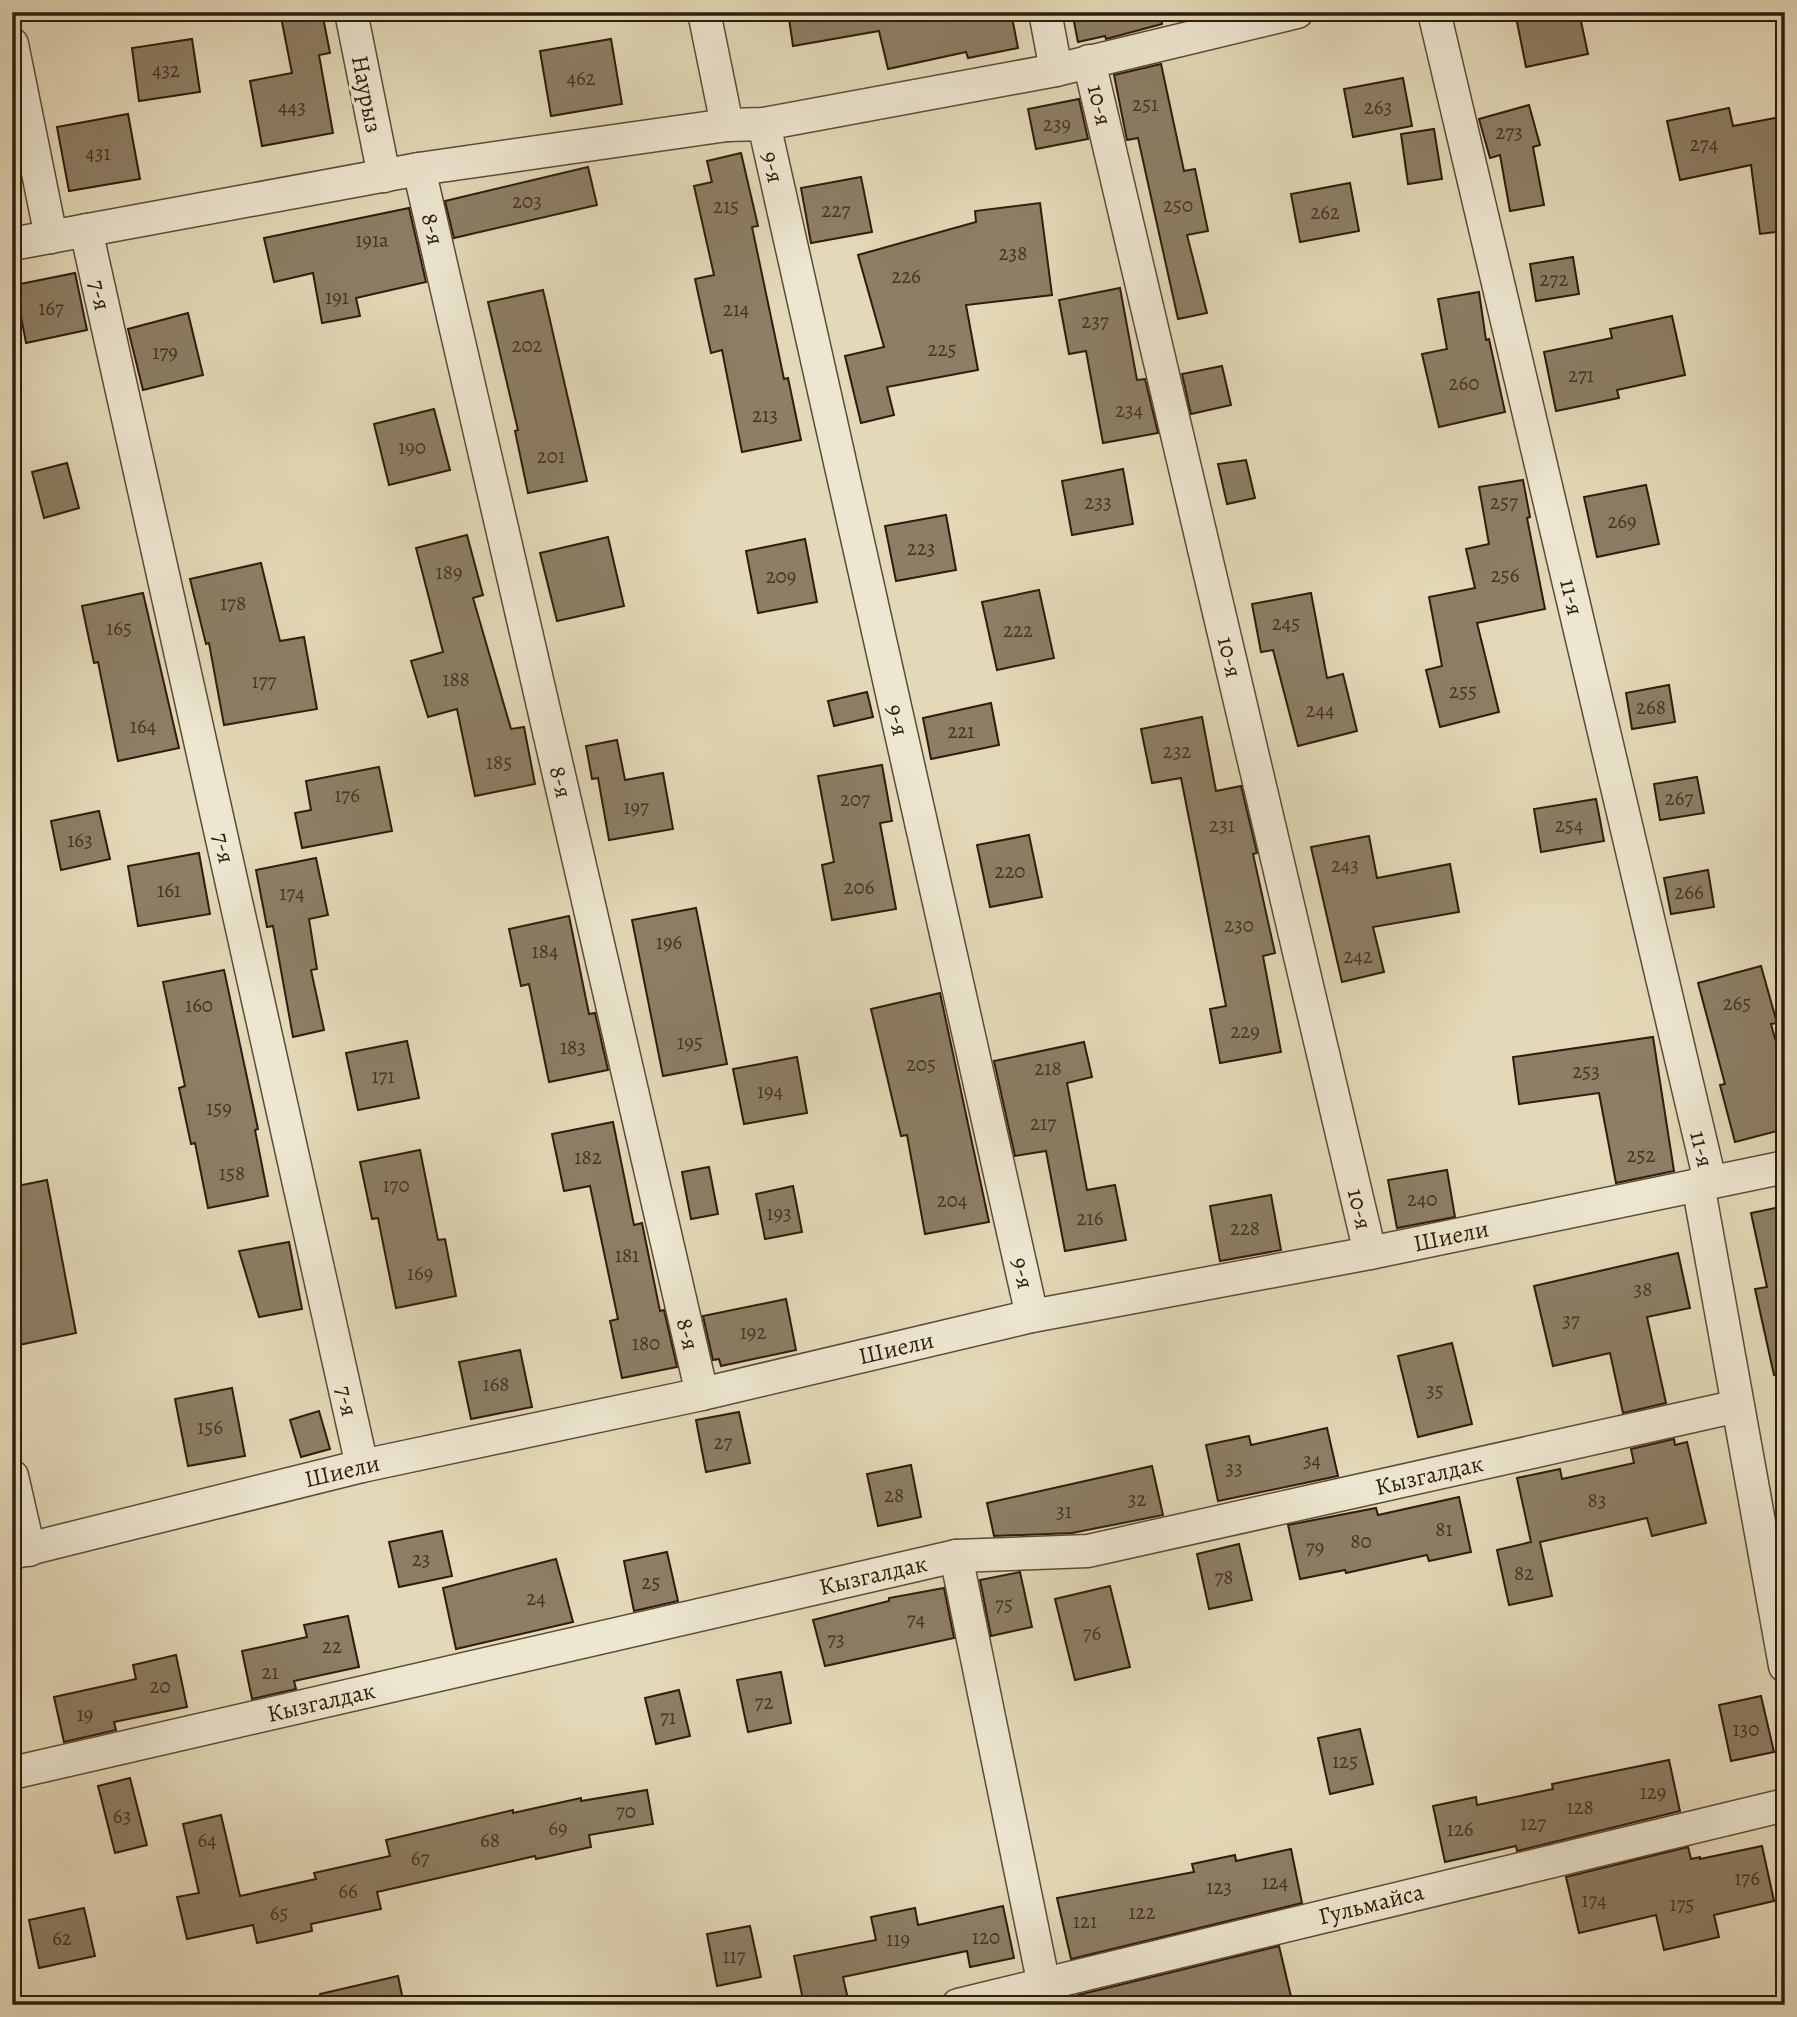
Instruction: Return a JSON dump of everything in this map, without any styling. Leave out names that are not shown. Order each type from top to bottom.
[{"type":"street","name":"Наурыз","points":[[351,12],[384,176]]},
{"type":"street","points":[[704,12],[727,125]]},
{"type":"street","points":[[1045,12],[1056,69]]},
{"type":"street","points":[[12,244],[419,169],[727,125],[764,124],[1056,69],[1297,12]]},
{"type":"street","name":"11-я","points":[[1434,12],[1704,1183],[1738,1406],[1785,1665]]},
{"type":"street","points":[[12,44],[51,237]]},
{"type":"street","name":"10-я","points":[[1089,61],[1370,1253]]},
{"type":"street","name":"9-я","points":[[764,124],[1032,1316]]},
{"type":"street","name":"8-я","points":[[419,169],[702,1394]]},
{"type":"street","name":"7-я","points":[[86,230],[362,1466]]},
{"type":"street","name":"Шиели","points":[[20,1551],[362,1466],[702,1394],[1032,1316],[1370,1253],[1785,1167]]},
{"type":"street","name":"Кызгалдак","points":[[12,1773],[956,1556],[1088,1551],[1738,1406]]},
{"type":"street","points":[[12,1476],[20,1551]]},
{"type":"street","points":[[956,1556],[1046,1994]]},
{"type":"street","name":"Гульмайса","points":[[958,2005],[1046,1994],[1785,1805]]},
{"type":"building","points":[[280,12],[322,12],[330,53],[319,55],[333,133],[262,146],[250,81],[292,73]]},
{"type":"building","points":[[788,12],[1011,12],[1018,48],[968,58],[966,52],[888,69],[879,31],[793,46]]},
{"type":"building","points":[[1072,12],[1161,12],[1162,24],[1106,39],[1105,36],[1078,42]]},
{"type":"building","points":[[1515,12],[1579,12],[1588,54],[1526,67]]},
{"type":"building","points":[[192,39],[200,92],[139,101],[132,48]]},
{"type":"building","points":[[611,39],[622,104],[551,116],[540,51]]},
{"type":"building","points":[[1161,64],[1184,171],[1195,169],[1208,231],[1187,235],[1207,313],[1178,319],[1138,138],[1127,140],[1114,75]]},
{"type":"building","points":[[1403,78],[1412,126],[1353,137],[1344,89]]},
{"type":"building","points":[[1079,99],[1088,139],[1036,149],[1028,109]]},
{"type":"building","points":[[1529,105],[1540,145],[1533,147],[1544,205],[1510,211],[1500,155],[1490,158],[1479,119]]},
{"type":"building","points":[[1729,108],[1733,126],[1785,116],[1785,231],[1760,234],[1751,165],[1680,180],[1667,121]]},
{"type":"building","points":[[128,114],[140,179],[69,191],[57,127]]},
{"type":"building","points":[[1434,129],[1442,179],[1408,184],[1401,134]]},
{"type":"building","points":[[741,153],[758,226],[752,227],[784,379],[788,378],[801,440],[742,452],[722,350],[711,353],[695,279],[714,275],[694,186],[712,182],[707,161]]},
{"type":"building","points":[[588,167],[597,205],[454,238],[445,201]]},
{"type":"building","points":[[861,177],[872,232],[811,243],[801,188]]},
{"type":"building","points":[[1350,183],[1359,231],[1300,242],[1291,194]]},
{"type":"building","points":[[1040,203],[1052,295],[966,305],[978,370],[887,387],[894,415],[861,423],[845,356],[884,347],[858,255],[976,222],[975,211]]},
{"type":"building","points":[[409,208],[426,282],[356,298],[360,316],[322,323],[313,273],[274,282],[264,238]]},
{"type":"building","points":[[1573,257],[1579,294],[1536,301],[1530,264]]},
{"type":"building","points":[[75,273],[87,330],[26,343],[15,285]]},
{"type":"building","points":[[1120,288],[1137,380],[1145,379],[1158,433],[1103,443],[1086,351],[1069,354],[1059,300]]},
{"type":"building","points":[[543,290],[587,481],[528,493],[515,431],[518,430],[488,302]]},
{"type":"building","points":[[1479,292],[1486,340],[1489,339],[1505,412],[1439,427],[1422,354],[1447,349],[1438,299]]},
{"type":"building","points":[[188,313],[203,375],[143,390],[128,329]]},
{"type":"building","points":[[1672,316],[1685,375],[1617,390],[1619,398],[1556,411],[1544,352],[1612,338],[1610,329]]},
{"type":"building","points":[[1222,366],[1231,405],[1191,414],[1182,374]]},
{"type":"building","points":[[434,409],[450,470],[389,485],[374,424]]},
{"type":"building","points":[[1246,460],[1255,498],[1227,504],[1218,464]]},
{"type":"building","points":[[67,463],[79,508],[44,518],[32,472]]},
{"type":"building","points":[[1123,469],[1133,524],[1072,535],[1062,481]]},
{"type":"building","points":[[1523,480],[1530,517],[1527,518],[1545,609],[1477,623],[1499,712],[1440,727],[1426,670],[1442,666],[1429,597],[1475,588],[1466,549],[1489,544],[1479,487]]},
{"type":"building","points":[[1646,485],[1659,544],[1597,557],[1584,497]]},
{"type":"building","points":[[946,515],[956,570],[896,581],[885,526]]},
{"type":"building","points":[[467,535],[483,595],[473,598],[511,729],[524,727],[535,784],[475,796],[457,709],[428,717],[411,661],[443,652],[416,548]]},
{"type":"building","points":[[608,537],[624,606],[557,621],[540,553]]},
{"type":"building","points":[[805,539],[817,602],[758,613],[746,551]]},
{"type":"building","points":[[261,563],[280,641],[304,637],[317,709],[224,725],[209,643],[206,644],[190,579]]},
{"type":"building","points":[[1039,590],[1054,658],[997,670],[982,602]]},
{"type":"building","points":[[143,593],[179,748],[118,761],[98,662],[94,663],[82,606]]},
{"type":"building","points":[[1311,593],[1327,678],[1343,674],[1357,731],[1298,746],[1273,650],[1261,652],[1252,604]]},
{"type":"building","points":[[1669,685],[1675,722],[1632,729],[1626,693]]},
{"type":"building","points":[[867,692],[873,717],[834,726],[828,701]]},
{"type":"building","points":[[991,703],[999,745],[931,759],[923,718]]},
{"type":"building","points":[[1202,717],[1216,791],[1241,786],[1257,853],[1253,854],[1275,953],[1263,956],[1281,1052],[1220,1063],[1210,1009],[1226,1006],[1181,778],[1152,783],[1141,729]]},
{"type":"building","points":[[617,740],[625,780],[663,773],[673,829],[609,840],[598,778],[592,779],[586,746]]},
{"type":"building","points":[[882,765],[892,821],[880,823],[896,909],[832,920],[822,865],[834,862],[818,776]]},
{"type":"building","points":[[379,767],[392,831],[302,848],[295,813],[311,810],[306,781]]},
{"type":"building","points":[[1697,777],[1704,813],[1660,820],[1654,784]]},
{"type":"building","points":[[1596,799],[1604,841],[1541,852],[1534,809]]},
{"type":"building","points":[[99,811],[110,859],[61,870],[51,821]]},
{"type":"building","points":[[1029,835],[1042,897],[990,907],[977,845]]},
{"type":"building","points":[[1369,836],[1377,878],[1450,864],[1459,912],[1373,927],[1384,972],[1342,982],[1311,847]]},
{"type":"building","points":[[199,853],[210,914],[138,926],[128,866]]},
{"type":"building","points":[[316,858],[328,915],[309,919],[317,969],[311,970],[324,1030],[293,1037],[273,926],[267,927],[256,870]]},
{"type":"building","points":[[1708,870],[1714,907],[1671,914],[1664,878]]},
{"type":"building","points":[[696,908],[727,1064],[663,1076],[632,920]]},
{"type":"building","points":[[569,916],[589,1014],[595,1013],[608,1070],[549,1082],[529,984],[521,986],[509,929]]},
{"type":"building","points":[[1761,966],[1777,1023],[1771,1024],[1785,1074],[1785,1129],[1735,1142],[1720,1085],[1725,1084],[1698,983]]},
{"type":"building","points":[[224,970],[258,1129],[255,1130],[268,1196],[208,1208],[195,1143],[191,1144],[179,1088],[185,1086],[163,982]]},
{"type":"building","points":[[940,993],[989,1222],[925,1234],[907,1135],[901,1136],[871,1009]]},
{"type":"building","points":[[1653,1037],[1674,1171],[1616,1183],[1599,1093],[1519,1104],[1513,1057]]},
{"type":"building","points":[[407,1041],[419,1098],[358,1110],[346,1053]]},
{"type":"building","points":[[1084,1042],[1092,1077],[1067,1083],[1087,1190],[1115,1185],[1126,1240],[1065,1251],[1046,1151],[1015,1156],[994,1061]]},
{"type":"building","points":[[797,1057],[807,1113],[744,1124],[733,1069]]},
{"type":"building","points":[[613,1122],[634,1225],[642,1223],[660,1311],[664,1310],[677,1367],[622,1378],[610,1321],[618,1319],[590,1186],[564,1191],[552,1134]]},
{"type":"building","points":[[420,1150],[438,1240],[445,1239],[456,1296],[396,1308],[378,1218],[372,1219],[360,1162]]},
{"type":"building","points":[[709,1167],[718,1214],[691,1219],[682,1172]]},
{"type":"building","points":[[1447,1170],[1455,1217],[1397,1228],[1388,1180]]},
{"type":"building","points":[[47,1180],[76,1333],[19,1345],[12,1307],[12,1187]]},
{"type":"building","points":[[793,1186],[802,1232],[765,1239],[756,1194]]},
{"type":"building","points":[[1271,1195],[1281,1250],[1220,1261],[1210,1206]]},
{"type":"building","points":[[1785,1206],[1785,1374],[1774,1375],[1755,1289],[1767,1287],[1751,1213]]},
{"type":"building","points":[[289,1242],[302,1309],[259,1317],[239,1251]]},
{"type":"building","points":[[1678,1253],[1690,1308],[1647,1317],[1666,1403],[1623,1413],[1610,1353],[1553,1366],[1534,1286]]},
{"type":"building","points":[[786,1299],[796,1350],[721,1366],[719,1359],[713,1360],[703,1316]]},
{"type":"building","points":[[1452,1343],[1472,1424],[1418,1437],[1398,1356]]},
{"type":"building","points":[[520,1350],[532,1407],[471,1419],[459,1362]]},
{"type":"building","points":[[232,1388],[245,1456],[188,1466],[175,1399]]},
{"type":"building","points":[[319,1411],[330,1449],[301,1457],[290,1420]]},
{"type":"building","points":[[739,1412],[750,1463],[706,1472],[696,1420]]},
{"type":"building","points":[[1327,1428],[1338,1476],[1218,1501],[1206,1445],[1249,1436],[1251,1445]]},
{"type":"building","points":[[1674,1439],[1675,1445],[1687,1442],[1706,1523],[1652,1536],[1647,1518],[1540,1542],[1552,1596],[1509,1605],[1497,1550],[1531,1542],[1517,1478],[1560,1469],[1562,1479],[1634,1463],[1631,1449]]},
{"type":"building","points":[[911,1465],[921,1517],[878,1526],[867,1474]]},
{"type":"building","points":[[1152,1466],[1163,1515],[1072,1533],[994,1536],[987,1503]]},
{"type":"building","points":[[1459,1497],[1471,1552],[1429,1561],[1427,1555],[1346,1573],[1345,1570],[1300,1579],[1288,1525],[1376,1508],[1378,1515]]},
{"type":"building","points":[[442,1531],[452,1576],[399,1587],[389,1542]]},
{"type":"building","points":[[1239,1544],[1252,1600],[1209,1609],[1197,1554]]},
{"type":"building","points":[[667,1552],[678,1601],[634,1611],[624,1561]]},
{"type":"building","points":[[556,1559],[573,1622],[456,1649],[443,1588]]},
{"type":"building","points":[[1020,1572],[1032,1627],[991,1636],[980,1580]]},
{"type":"building","points":[[1110,1586],[1130,1667],[1075,1680],[1055,1599]]},
{"type":"building","points":[[944,1588],[954,1638],[825,1666],[813,1620],[889,1601],[889,1598]]},
{"type":"building","points":[[348,1616],[359,1667],[294,1681],[296,1689],[252,1699],[242,1651],[307,1637],[304,1625]]},
{"type":"building","points":[[176,1655],[187,1707],[114,1722],[116,1730],[64,1742],[54,1697],[136,1679],[133,1665]]},
{"type":"building","points":[[781,1672],[791,1723],[748,1732],[737,1680]]},
{"type":"building","points":[[679,1690],[690,1736],[656,1744],[645,1698]]},
{"type":"building","points":[[1761,1696],[1774,1752],[1731,1761],[1719,1705]]},
{"type":"building","points":[[1360,1729],[1373,1784],[1330,1794],[1318,1738]]},
{"type":"building","points":[[1669,1760],[1680,1811],[1517,1851],[1516,1846],[1445,1862],[1433,1806],[1476,1797],[1477,1805],[1553,1789],[1552,1784]]},
{"type":"building","points":[[130,1778],[147,1845],[115,1853],[98,1786]]},
{"type":"building","points":[[647,1790],[653,1824],[589,1835],[591,1847],[536,1859],[535,1856],[377,1892],[381,1909],[311,1924],[312,1931],[257,1943],[253,1925],[187,1939],[177,1897],[199,1893],[183,1824],[221,1815],[240,1896],[316,1879],[314,1873],[390,1856],[386,1840],[513,1810],[513,1813],[581,1798],[581,1801]]},
{"type":"building","points":[[1762,1846],[1774,1901],[1714,1915],[1719,1937],[1664,1950],[1656,1915],[1579,1933],[1566,1877],[1688,1847],[1691,1859],[1700,1859]]},
{"type":"building","points":[[1291,1849],[1302,1903],[1071,1959],[1057,1898],[1194,1872],[1192,1864],[1235,1855],[1236,1861]]},
{"type":"building","points":[[1003,1906],[1014,1958],[970,1967],[967,1951],[843,1977],[848,1999],[804,2005],[794,1956],[876,1940],[871,1917],[915,1908],[918,1925]]},
{"type":"building","points":[[84,1908],[95,1956],[39,1968],[29,1920]]},
{"type":"building","points":[[750,1926],[761,1977],[717,1986],[707,1934]]},
{"type":"building","points":[[1279,1946],[1293,2005],[1081,2005],[1078,1995]]},
{"type":"building","points":[[398,1976],[404,2005],[321,2005],[320,1994]]}]
